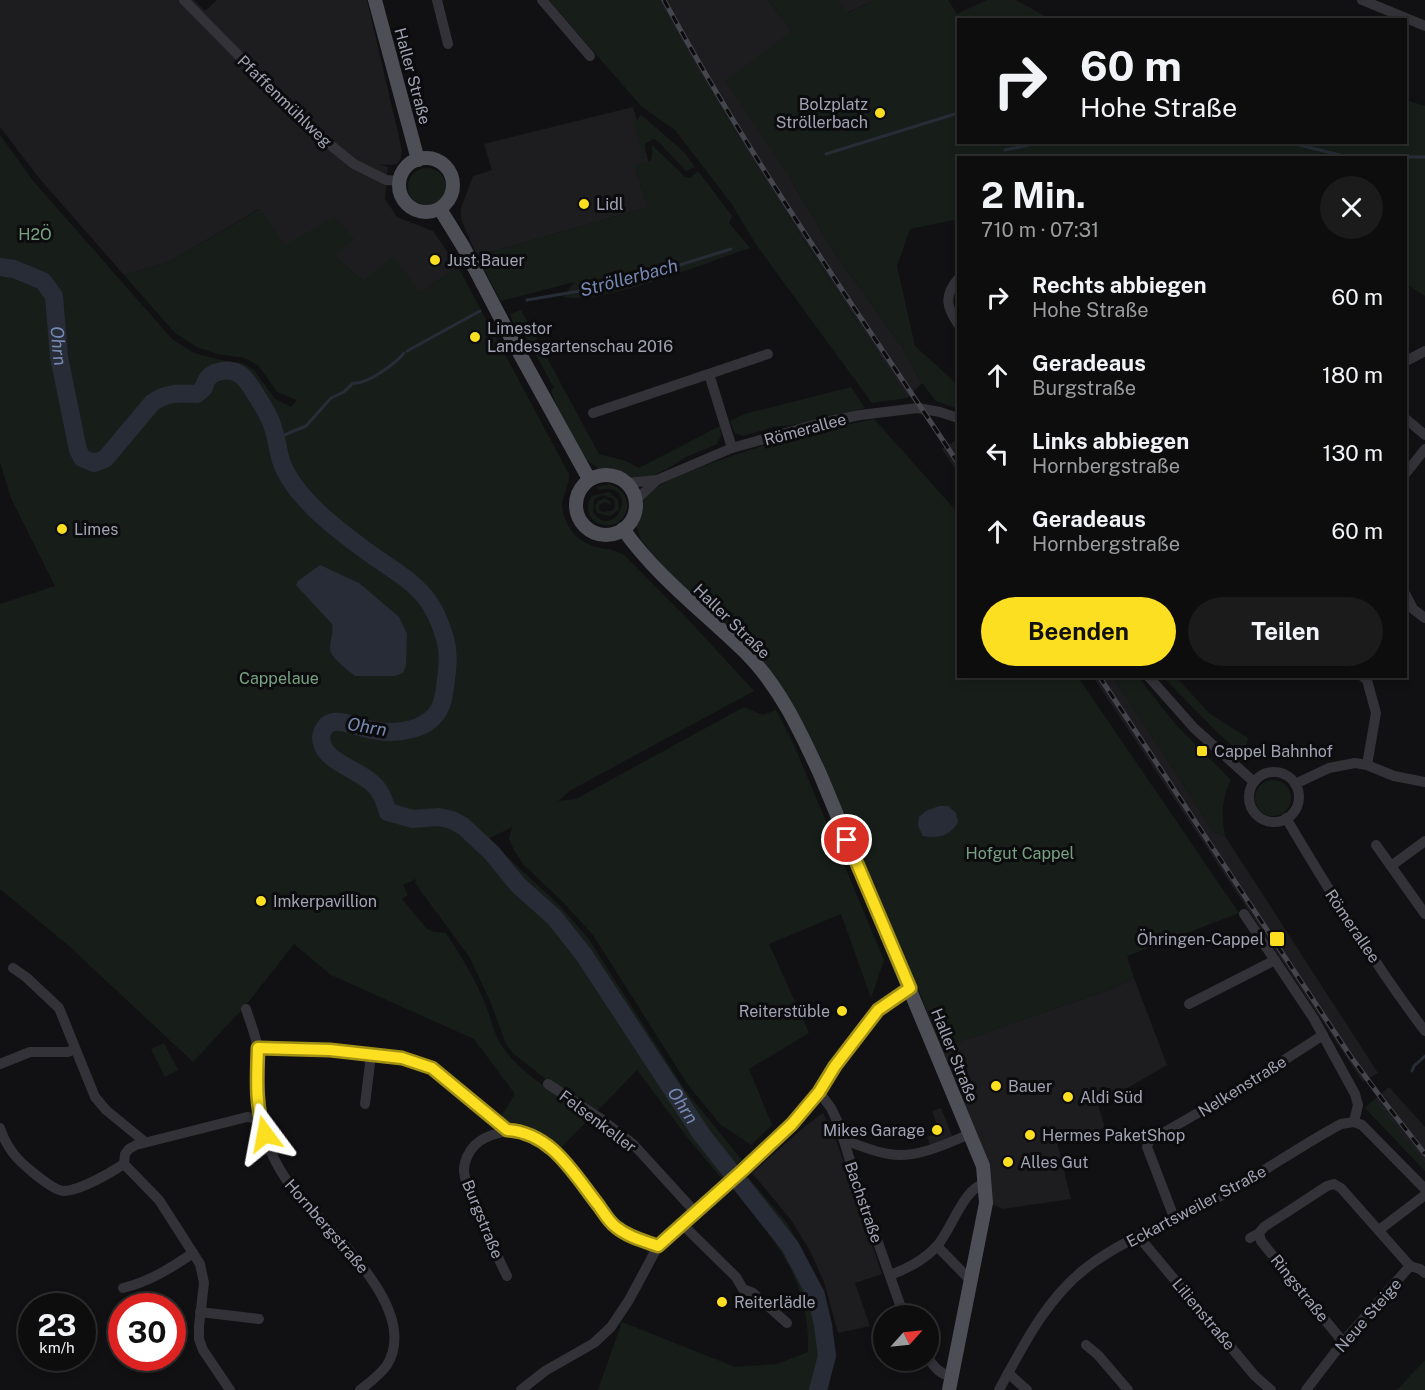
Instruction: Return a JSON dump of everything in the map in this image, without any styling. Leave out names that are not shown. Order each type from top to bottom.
[{"type":"main road","name":"Haller Straße","points":[[375,0],[418,160]]},
{"type":"main road","points":[[433,159],[446,167],[450,173],[453,181],[451,197],[440,209],[422,212],[413,209],[402,196],[400,181],[406,168],[418,160],[433,159]]},
{"type":"main road","points":[[440,209],[464,248],[498,315],[589,479]]},
{"type":"main road","points":[[599,475],[609,475],[618,477],[627,483],[636,500],[634,517],[623,530],[605,535],[596,534],[580,522],[575,503],[582,486],[589,479],[599,475]]},
{"type":"main road","name":"Haller Straße","points":[[623,530],[681,595],[747,655],[783,699],[820,774],[970,1134],[982,1166],[986,1203],[950,1384]]},
{"type":"street","name":"Pfaffenmühlweg","points":[[184,0],[312,130],[354,164],[386,180],[400,181]]},
{"type":"street","points":[[437,0],[448,44]]},
{"type":"street","points":[[542,0],[590,56]]},
{"type":"street","points":[[1362,0],[1406,18]]},
{"type":"street","points":[[1407,19],[1425,26]]},
{"type":"street","points":[[957,280],[949,290],[948,310],[957,323]]},
{"type":"street","points":[[1407,360],[1425,351]]},
{"type":"street","points":[[593,413],[768,354]]},
{"type":"street","points":[[709,374],[732,448]]},
{"type":"street","name":"Römerallee","points":[[627,483],[657,480],[732,448],[820,423],[881,411],[918,408],[957,418]]},
{"type":"street","points":[[1407,420],[1425,435]]},
{"type":"street","points":[[1407,472],[1425,449]]},
{"type":"street","name":"Römerallee","points":[[636,500],[657,480]]},
{"type":"street","points":[[1407,598],[1413,609],[1425,618]]},
{"type":"street","points":[[1150,678],[1194,728],[1254,782]]},
{"type":"street","points":[[1364,678],[1376,713],[1367,765]]},
{"type":"street","points":[[1295,784],[1329,768],[1354,763],[1367,765],[1394,776],[1425,782]]},
{"type":"street","points":[[1278,772],[1290,778],[1295,784],[1299,796],[1298,803],[1286,818],[1277,822],[1268,821],[1260,818],[1253,811],[1249,796],[1254,782],[1264,774],[1278,772]]},
{"type":"street","name":"Römerallee","points":[[1286,818],[1319,875],[1404,1004],[1425,1031]]},
{"type":"street","points":[[1391,866],[1425,841]]},
{"type":"street","points":[[1376,845],[1425,915]]},
{"type":"street","points":[[1244,914],[1323,1035],[1355,1094],[1358,1105],[1354,1122],[1368,1130],[1425,1189]]},
{"type":"street","points":[[1189,1004],[1275,960]]},
{"type":"street","points":[[13,968],[27,977],[59,1008],[95,1096],[106,1110],[145,1142]]},
{"type":"street","points":[[521,1390],[545,1371],[594,1343],[610,1328],[629,1300],[658,1246],[792,1124],[819,1092],[835,1066],[878,1010],[910,988]]},
{"type":"street","points":[[246,1009],[258,1048],[330,1050],[402,1058],[432,1068],[507,1130],[535,1136],[548,1144],[562,1158],[614,1226],[630,1236],[658,1246]]},
{"type":"street","name":"Nelkenstraße","points":[[1175,1220],[1147,1147],[1149,1141],[1238,1090],[1323,1035]]},
{"type":"street","name":"Hornbergstraße","points":[[258,1048],[256,1082],[259,1119],[279,1169],[290,1185],[361,1263],[377,1287],[388,1310],[395,1336],[393,1352],[387,1366],[360,1390]]},
{"type":"street","points":[[0,1064],[30,1052],[68,1052],[75,1049]]},
{"type":"street","points":[[365,1104],[370,1055]]},
{"type":"street","name":"Felsenkeller","points":[[548,1084],[601,1119],[634,1145],[696,1213]]},
{"type":"street","name":"Bachstraße","points":[[819,1092],[831,1108],[844,1140],[900,1305]]},
{"type":"street","points":[[230,1390],[203,1350],[199,1339],[203,1273],[159,1200],[124,1164],[125,1154],[129,1149],[145,1142],[247,1117],[259,1119]]},
{"type":"street","name":"Eckartsweiler Straße","points":[[999,1390],[1039,1319],[1064,1289],[1086,1268],[1139,1237],[1232,1190],[1326,1132],[1341,1124],[1354,1122]]},
{"type":"street","points":[[0,1128],[5,1141],[18,1159],[57,1190],[67,1191],[103,1177],[124,1164]]},
{"type":"street","name":"Burgstraße","points":[[507,1130],[488,1136],[475,1145],[466,1157],[464,1170],[468,1189],[507,1276]]},
{"type":"street","points":[[844,1140],[889,1154],[908,1155],[970,1134]]},
{"type":"street","points":[[890,1275],[908,1269],[937,1246],[970,1193],[979,1185],[984,1184]]},
{"type":"street","name":"Ringstraße","points":[[1343,1342],[1254,1235],[1327,1186],[1334,1185],[1341,1188],[1379,1230]]},
{"type":"street","points":[[1379,1230],[1425,1195]]},
{"type":"street","points":[[683,1225],[736,1277],[743,1290],[753,1293],[787,1323]]},
{"type":"street","name":"Neue Steige","points":[[1306,1390],[1343,1342],[1410,1266],[1379,1230]]},
{"type":"street","name":"Lilienstraße","points":[[1139,1237],[1255,1376],[1271,1390]]},
{"type":"street","points":[[937,1246],[971,1281]]},
{"type":"street","points":[[123,1288],[136,1285],[168,1270],[193,1253]]},
{"type":"street","points":[[1410,1266],[1420,1269],[1425,1274]]},
{"type":"street","points":[[200,1312],[259,1318]]},
{"type":"street","points":[[1086,1345],[1128,1390]]},
{"type":"street","points":[[937,1371],[950,1384]]},
{"type":"street","points":[[1008,1373],[1027,1390]]},
{"type":"shaded area","points":[[0,0],[194,0],[205,11],[217,0],[367,0],[402,150],[397,164],[379,164],[388,167],[385,199],[397,217],[433,231],[458,267],[421,292],[363,281],[334,256],[285,246],[259,209],[169,262],[124,275],[39,178],[0,127]]},
{"type":"shaded area","points":[[658,0],[768,0],[792,31],[789,177],[835,253],[902,347],[922,383],[907,398],[768,185],[695,66]]},
{"type":"shaded area","points":[[838,0],[874,0],[847,13]]},
{"type":"shaded area","points":[[633,107],[650,167],[636,172],[648,207],[477,256],[461,219],[461,208],[473,176],[492,170],[484,144]]},
{"type":"shaded area","points":[[957,440],[957,472],[942,449]]},
{"type":"shaded area","points":[[320,565],[359,583],[399,617],[407,634],[406,665],[403,673],[395,676],[355,676],[333,656],[330,648],[332,624],[296,585]]},
{"type":"shaded area","points":[[1094,678],[1114,678],[1214,832],[1225,836],[1378,1073],[1363,1082]]},
{"type":"shaded area","points":[[939,806],[948,806],[956,813],[958,822],[951,831],[943,835],[923,836],[918,826],[919,817],[926,811]]},
{"type":"shaded area","points":[[1134,978],[1167,1065],[1098,1105],[1105,1128],[1057,1142],[1071,1199],[1003,1209],[990,1203],[990,1166],[941,1048],[1111,989]]},
{"type":"shaded area","points":[[1389,1087],[1425,1127],[1425,1164],[1374,1100]]},
{"type":"shaded area","points":[[941,1108],[953,1138],[931,1147],[927,1137],[940,1132],[932,1111]]},
{"type":"shaded area","points":[[823,1113],[835,1137],[882,1274],[855,1283],[870,1326],[838,1333],[824,1282],[810,1251],[791,1220],[752,1173]]},
{"type":"green space","points":[[549,0],[658,0],[748,152],[907,398],[872,403],[757,246],[731,203],[675,130],[641,106]]},
{"type":"green space","points":[[768,0],[838,0],[848,13],[874,0],[948,0],[957,14],[987,0],[1016,0],[1048,18],[957,18],[957,144],[1407,144],[1407,100],[1425,106],[1425,296],[1407,285],[1407,156],[957,156],[957,219],[910,229],[897,266],[915,346],[957,384],[957,409],[936,401],[922,383],[902,347],[835,253],[789,177],[725,81],[792,31]]},
{"type":"green space","points":[[641,115],[683,151],[695,167],[686,171],[658,141],[653,139],[645,144],[645,157],[637,159],[644,156],[633,125]]},
{"type":"green space","name":"Cappelaue","points":[[0,135],[34,182],[172,339],[194,353],[242,363],[254,370],[275,399],[291,407],[297,400],[277,392],[259,366],[245,358],[217,354],[197,347],[175,333],[124,275],[169,262],[260,209],[285,245],[335,217],[354,239],[334,256],[363,281],[393,257],[421,292],[458,267],[569,474],[562,506],[570,528],[578,538],[588,544],[624,555],[684,615],[754,691],[571,790],[558,801],[576,799],[744,707],[763,715],[776,710],[794,745],[884,960],[871,998],[841,914],[769,944],[809,1033],[749,1069],[772,1125],[751,1145],[720,1124],[688,1085],[593,935],[563,902],[524,865],[509,839],[512,827],[488,839],[560,906],[588,938],[685,1090],[742,1160],[722,1179],[637,1070],[596,1112],[548,1081],[514,1054],[506,1044],[491,1003],[470,958],[415,883],[416,879],[403,885],[408,895],[402,899],[427,929],[446,933],[478,987],[495,1033],[504,1049],[532,1077],[591,1117],[560,1149],[532,1130],[500,1118],[515,1094],[474,1039],[331,975],[294,944],[246,1005],[193,1062],[68,945],[0,889],[0,604],[55,586],[11,498],[0,462]]},
{"type":"green space","points":[[652,145],[685,177],[690,178],[698,171],[732,216],[729,223],[750,248],[656,281],[603,295],[581,298],[564,297],[574,282],[501,301],[477,256],[648,207],[634,165],[650,161]]},
{"type":"green space","points":[[427,168],[440,174],[446,187],[440,200],[427,206],[414,200],[408,187],[414,174]]},
{"type":"green space","points":[[521,310],[599,454],[626,461],[639,468],[720,426],[721,435],[717,444],[686,457],[649,477],[628,479],[599,469],[587,460],[560,416],[551,390],[554,388],[528,340],[514,325],[510,314]]},
{"type":"green space","points":[[851,387],[865,408],[800,424],[773,427],[743,436],[735,433],[730,421],[745,414]]},
{"type":"green space","name":"Hofgut Cappel","points":[[874,419],[957,512],[957,678],[1079,678],[1239,913],[1127,956],[1134,978],[1111,989],[941,1048],[919,991],[825,772],[789,699],[666,570],[641,540],[635,523],[645,498],[664,483],[722,459],[808,434]]},
{"type":"green space","points":[[609,484],[619,489],[625,496],[627,504],[622,519],[616,524],[608,525],[592,519],[588,506],[592,496],[609,492],[618,500],[619,510],[610,516],[597,513],[595,506],[598,501],[605,498],[611,502],[610,505],[606,502],[599,505],[602,512],[612,511],[615,507],[614,499],[603,495],[594,499],[593,512],[601,520],[609,521],[616,517],[621,510],[620,494],[612,490],[598,490],[597,487]]},
{"type":"green space","points":[[1114,678],[1139,678],[1176,725],[1231,780],[1223,807],[1225,836],[1214,832]]},
{"type":"green space","points":[[1164,678],[1177,678],[1210,714],[1248,738],[1244,756]]},
{"type":"green space","points":[[1273,780],[1286,785],[1291,798],[1286,811],[1273,816],[1260,811],[1255,798],[1260,785]]},
{"type":"green space","points":[[164,1043],[178,1070],[165,1077],[151,1049]]},
{"type":"green space","points":[[1374,1100],[1425,1164],[1425,1171],[1365,1108]]},
{"type":"green space","points":[[746,1175],[787,1223],[813,1271],[830,1318],[834,1358],[828,1390],[598,1390],[622,1322],[735,1367],[777,1364],[808,1352],[807,1325],[796,1281],[775,1244],[732,1187]]},
{"type":"green space","points":[[1425,1360],[1425,1390],[1397,1390]]},
{"type":"waterway","name":"Ströllerbach","points":[[826,154],[957,113]]},
{"type":"waterway","name":"Ströllerbach","points":[[1005,150],[1034,144]]},
{"type":"waterway","points":[[1295,144],[1344,156]]},
{"type":"waterway","points":[[1407,157],[1425,157]]},
{"type":"waterway","name":"Ströllerbach","points":[[527,300],[615,285],[731,249]]},
{"type":"waterway","name":"Ohrn","points":[[0,267],[14,269],[43,281],[54,296],[59,357],[78,450],[82,458],[94,463],[105,459],[157,399],[173,394],[197,394],[213,374],[225,371],[236,372],[249,384],[265,410],[271,422],[283,467],[301,495],[326,520],[397,572],[429,602],[442,628],[448,654],[445,691],[439,710],[434,717],[420,726],[395,732],[333,722],[327,725],[322,733],[321,740],[325,750],[338,762],[371,782],[381,794],[388,812],[413,819],[439,817],[463,826],[492,853],[518,885],[554,917],[584,955],[702,1135],[790,1246],[816,1295],[823,1325],[827,1356],[818,1390]]},
{"type":"waterway","name":"Ströllerbach","points":[[407,351],[480,311]]},
{"type":"waterway","name":"Ströllerbach","points":[[277,438],[306,426],[331,398],[344,392],[353,383],[366,381],[381,372],[404,353]]},
{"type":"waterway","points":[[1412,1071],[1425,1056]]},
{"type":"railway","points":[[664,0],[732,119],[957,462]]},
{"type":"railway","points":[[1100,678],[1351,1057],[1425,1154]]},
{"type":"place","name":"Bolzplatz Ströllerbach","points":[[880,113]]},
{"type":"place","name":"Lidl","points":[[584,204]]},
{"type":"place","name":"Just Bauer","points":[[435,260]]},
{"type":"place","name":"Limestor Landesgartenschau 2016","points":[[475,337]]},
{"type":"place","name":"Limes","points":[[62,529]]},
{"type":"place","name":"Cappel Bahnhof","points":[[1202,751]]},
{"type":"place","name":"Imkerpavillion","points":[[261,901]]},
{"type":"place","name":"Öhringen-Cappel","points":[[1277,939]]},
{"type":"place","name":"Reiterstüble","points":[[842,1011]]},
{"type":"place","name":"Bauer","points":[[996,1086]]},
{"type":"place","name":"Aldi Süd","points":[[1068,1097]]},
{"type":"place","name":"Mikes Garage","points":[[937,1130]]},
{"type":"place","name":"Hermes PaketShop","points":[[1030,1135]]},
{"type":"place","name":"Alles Gut","points":[[1008,1162]]},
{"type":"place","name":"Reiterlädle","points":[[722,1302]]},
{"type":"route","points":[[265,1134],[259,1119],[256,1082],[258,1048],[330,1050],[402,1058],[432,1068],[507,1130],[535,1136],[548,1144],[562,1158],[614,1226],[630,1236],[658,1246],[792,1124],[819,1092],[835,1066],[878,1010],[910,988],[847,840]]},
{"type":"park label","name":"H2Ö","points":[[35,234]]}]
